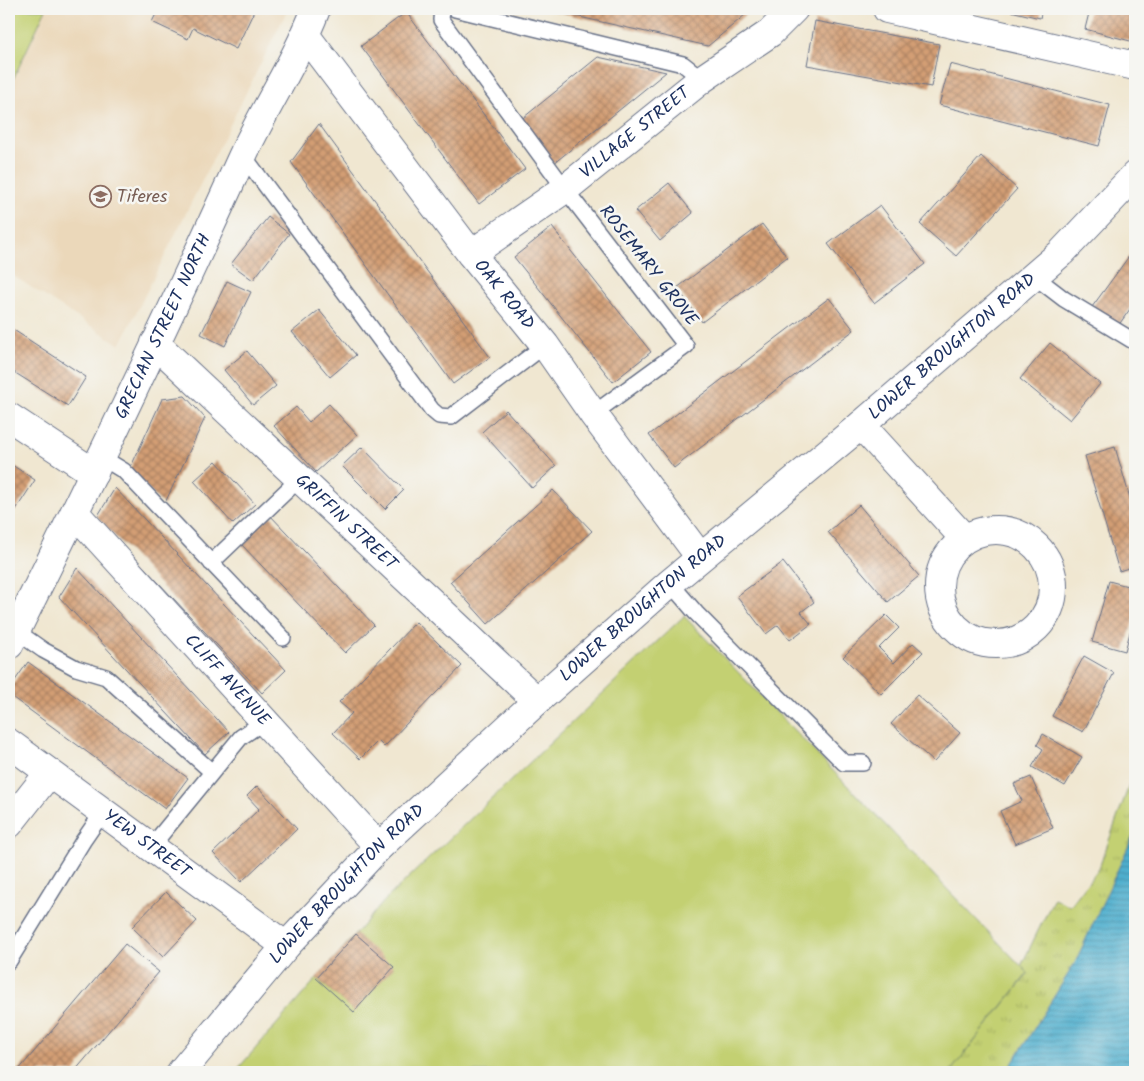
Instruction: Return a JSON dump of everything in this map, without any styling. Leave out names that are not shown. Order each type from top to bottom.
[{"type":"street","name":"GRECIAN STREET NORTH","points":[[12,638],[98,465],[243,155],[306,36],[316,9]]},
{"type":"street","name":"VILLAGE STREET","points":[[471,254],[565,189],[702,79],[770,33],[794,9]]},
{"type":"street","points":[[888,9],[1135,66]]},
{"type":"street","name":"OAK ROAD","points":[[306,36],[471,254],[545,345],[593,414],[700,558]]},
{"type":"street","name":"LOWER BROUGHTON ROAD","points":[[181,1072],[286,946],[379,847],[537,701],[670,583],[861,425],[1062,252],[1135,176]]},
{"type":"street","name":"GRIFFIN STREET","points":[[155,343],[537,701]]},
{"type":"street","points":[[9,417],[98,465]]},
{"type":"street","points":[[861,425],[964,538]]},
{"type":"street","name":"CLIFF AVENUE","points":[[75,513],[379,847]]},
{"type":"street","points":[[1001,529],[1019,534],[1036,545],[1047,560],[1053,578],[1053,598],[1046,616],[1034,630],[1017,641],[999,644],[980,642],[963,635],[949,621],[940,605],[938,586],[941,568],[950,551],[964,538],[982,531],[1001,529]]},
{"type":"street","name":"YEW STREET","points":[[9,743],[286,946]]},
{"type":"street","points":[[9,824],[49,773]]},
{"type":"lane","points":[[442,9],[442,20],[565,189]]},
{"type":"lane","points":[[454,9],[683,64],[702,79]]},
{"type":"lane","points":[[243,155],[432,410],[439,416],[452,417],[545,345]]},
{"type":"lane","name":"ROSEMARY GROVE","points":[[565,189],[686,346],[593,414]]},
{"type":"lane","points":[[1034,276],[1064,298],[1135,342]]},
{"type":"lane","points":[[98,465],[124,471],[283,638]]},
{"type":"lane","points":[[212,563],[300,479]]},
{"type":"lane","points":[[670,583],[696,613],[844,762],[863,763]]},
{"type":"lane","points":[[12,638],[43,650],[76,668],[106,678],[212,772]]},
{"type":"lane","points":[[150,847],[241,738],[265,721]]},
{"type":"lane","points":[[9,961],[103,812]]},
{"type":"shaded area","name":"Tiferes","points":[[46,9],[288,9],[120,345],[9,273],[9,88]]},
{"type":"green space","points":[[9,9],[46,9],[9,88]]},
{"type":"green space","points":[[684,616],[1028,973],[950,1072],[235,1072],[386,899]]},
{"type":"green space","points":[[1135,769],[1135,832],[1075,963],[1007,1072],[950,1072],[1028,974],[1021,966],[1054,898],[1070,906],[1099,868]]},
{"type":"water","points":[[1135,832],[1135,1072],[1007,1072],[1075,963]]},
{"type":"building","points":[[150,9],[255,9],[236,49],[193,28],[188,39],[152,22],[157,12]]},
{"type":"building","points":[[544,9],[752,9],[708,46]]},
{"type":"building","points":[[1002,9],[1042,9],[1040,18]]},
{"type":"building","points":[[1090,9],[1135,9],[1134,42],[1085,29]]},
{"type":"building","points":[[406,12],[525,169],[479,204],[361,46]]},
{"type":"building","points":[[815,21],[939,44],[931,87],[807,65]]},
{"type":"building","points":[[598,57],[666,72],[553,164],[518,122]]},
{"type":"building","points":[[950,64],[1110,105],[1099,146],[939,105]]},
{"type":"building","points":[[319,124],[490,357],[453,384],[291,162]]},
{"type":"building","points":[[981,156],[1017,189],[956,256],[920,224]]},
{"type":"building","points":[[669,183],[693,213],[660,241],[635,211]]},
{"type":"building","points":[[880,205],[925,264],[874,303],[828,244]]},
{"type":"building","points":[[268,217],[289,234],[253,280],[231,264]]},
{"type":"building","points":[[762,224],[787,257],[702,322],[677,288]]},
{"type":"building","points":[[552,227],[651,352],[613,382],[514,257]]},
{"type":"building","points":[[1135,248],[1135,302],[1118,326],[1092,307]]},
{"type":"building","points":[[227,281],[251,292],[225,346],[201,334]]},
{"type":"building","points":[[829,298],[854,330],[674,468],[649,435]]},
{"type":"building","points":[[319,310],[356,355],[330,377],[292,332]]},
{"type":"building","points":[[9,327],[86,377],[68,406],[9,369]]},
{"type":"building","points":[[1050,343],[1100,384],[1070,420],[1020,379]]},
{"type":"building","points":[[247,351],[276,386],[253,405],[224,370]]},
{"type":"building","points":[[185,396],[205,418],[164,505],[129,471],[162,399]]},
{"type":"building","points":[[329,404],[357,435],[316,472],[274,426],[296,407],[309,422]]},
{"type":"building","points":[[506,410],[556,466],[532,488],[482,432]]},
{"type":"building","points":[[362,447],[404,490],[385,509],[342,466]]},
{"type":"building","points":[[1115,447],[1135,515],[1135,566],[1119,571],[1085,456]]},
{"type":"building","points":[[216,461],[255,504],[233,524],[194,481]]},
{"type":"building","points":[[9,463],[35,480],[15,511],[9,507]]},
{"type":"building","points":[[115,488],[286,670],[262,693],[97,517]]},
{"type":"building","points":[[553,490],[592,531],[488,624],[450,582]]},
{"type":"building","points":[[859,505],[919,576],[888,602],[828,532]]},
{"type":"building","points":[[269,514],[374,625],[345,653],[240,543]]},
{"type":"building","points":[[783,562],[814,602],[801,612],[811,624],[790,640],[778,625],[766,634],[737,596]]},
{"type":"building","points":[[77,568],[229,732],[205,754],[59,597]]},
{"type":"building","points":[[1109,581],[1135,588],[1135,614],[1125,651],[1092,642]]},
{"type":"building","points":[[886,615],[899,628],[879,648],[894,663],[913,643],[923,652],[881,694],[843,657]]},
{"type":"building","points":[[416,622],[462,666],[384,747],[378,741],[360,759],[333,733],[352,713],[339,702]]},
{"type":"building","points":[[1084,656],[1114,673],[1083,732],[1052,716]]},
{"type":"building","points":[[28,662],[188,778],[165,809],[9,695],[9,689]]},
{"type":"building","points":[[917,695],[960,733],[934,762],[891,724]]},
{"type":"building","points":[[1043,734],[1082,757],[1065,786],[1032,767],[1043,749],[1037,745]]},
{"type":"building","points":[[1031,777],[1053,828],[1015,844],[1000,811],[1022,801],[1014,784]]},
{"type":"building","points":[[257,786],[297,829],[241,882],[213,853],[259,809],[247,796]]},
{"type":"building","points":[[166,892],[197,921],[163,957],[132,927]]},
{"type":"building","points":[[356,934],[394,967],[354,1012],[316,978]]},
{"type":"building","points":[[125,944],[159,972],[74,1072],[17,1072]]},
{"type":"place","name":"Tiferes","points":[[101,197]]}]
